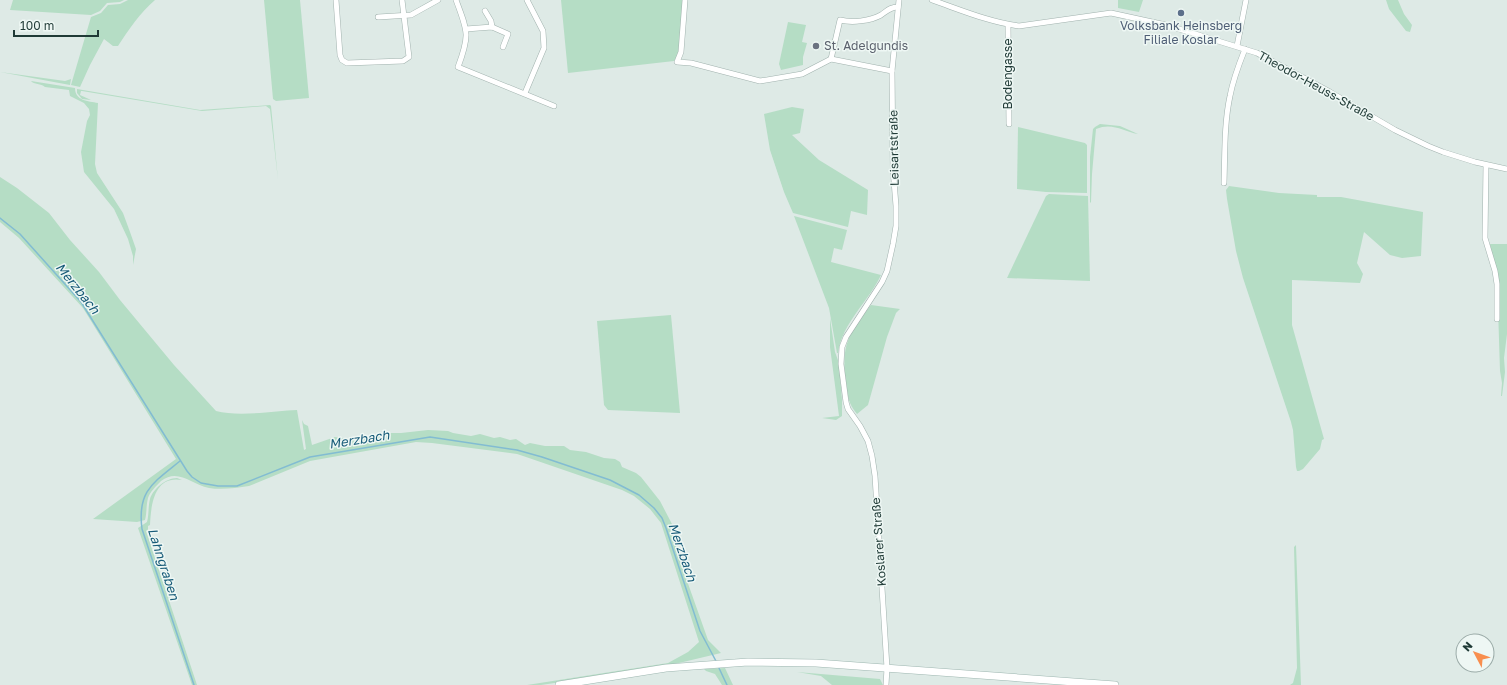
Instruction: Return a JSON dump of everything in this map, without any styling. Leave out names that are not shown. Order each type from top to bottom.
[{"type":"main road","points":[[559,685],[666,668],[723,663],[781,662],[886,668],[1115,685]]},
{"type":"street","points":[[336,0],[340,55],[342,60],[347,63],[403,61],[409,57],[402,0]]},
{"type":"street","points":[[378,17],[411,15],[438,0]]},
{"type":"street","points":[[456,0],[466,29],[466,46],[458,67],[554,106]]},
{"type":"street","points":[[524,93],[544,48],[543,31],[527,0]]},
{"type":"street","points":[[685,0],[681,52],[677,62],[691,63],[760,81],[802,74],[831,59],[892,71]]},
{"type":"street","name":"Leisartstraße","points":[[847,405],[841,364],[842,347],[851,328],[876,293],[887,271],[896,226],[892,71],[899,0]]},
{"type":"street","name":"Theodor-Heuss-Straße","points":[[932,0],[969,14],[1008,25],[1019,26],[1111,13],[1166,25],[1257,53],[1330,92],[1395,130],[1443,152],[1486,165],[1507,169]]},
{"type":"street","points":[[1237,46],[1246,0]]},
{"type":"street","points":[[831,59],[840,20],[846,22],[871,18],[880,15],[892,7],[898,7]]},
{"type":"street","points":[[485,11],[491,21],[492,27]]},
{"type":"street","name":"Bodengasse","points":[[1008,25],[1009,124]]},
{"type":"street","points":[[466,29],[492,27],[508,34],[503,47]]},
{"type":"street","points":[[1224,183],[1225,140],[1229,98],[1245,49]]},
{"type":"street","points":[[1486,165],[1485,238],[1495,271],[1497,284],[1497,319]]},
{"type":"street","name":"Koslarer Straße","points":[[847,405],[863,432],[872,456],[875,476],[886,685]]},
{"type":"green space","points":[[13,0],[124,0],[120,2],[107,3],[100,11],[91,15],[10,10]]},
{"type":"green space","points":[[128,0],[155,0],[144,10],[118,46],[113,46],[104,39],[80,87],[71,85],[91,17],[101,13],[108,5],[120,4]]},
{"type":"green space","points":[[264,0],[300,0],[309,98],[276,101],[273,99]]},
{"type":"green space","points":[[561,0],[683,0],[680,53],[674,61],[568,73]]},
{"type":"green space","points":[[1118,0],[1143,0],[1139,12],[1118,8]]},
{"type":"green space","points":[[1386,0],[1398,0],[1404,14],[1412,25],[1410,32],[1406,31],[1389,9]]},
{"type":"green space","points":[[788,22],[806,25],[802,42],[807,43],[803,57],[803,65],[781,70],[779,64]]},
{"type":"green space","points":[[0,72],[65,81],[71,79],[70,85]]},
{"type":"green space","points":[[31,81],[75,88],[77,96],[83,100],[98,103],[95,164],[97,173],[123,213],[136,249],[133,265],[133,256],[128,239],[114,209],[84,172],[81,152],[87,121],[90,115],[89,109],[84,103],[70,96],[69,90],[45,87]]},
{"type":"green space","points":[[77,89],[200,110],[270,105],[278,180],[270,109],[266,106],[202,111],[81,91],[80,95],[91,100],[82,99],[77,93]]},
{"type":"green space","points":[[792,107],[804,109],[800,133],[792,135],[819,160],[868,190],[867,215],[851,211],[848,227],[793,213],[784,192],[770,150],[764,114]]},
{"type":"green space","points":[[1100,124],[1120,126],[1138,134],[1107,126],[1096,129],[1090,203],[1090,157],[1093,129]]},
{"type":"green space","points":[[1018,127],[1085,143],[1087,145],[1087,193],[1046,192],[1017,189]]},
{"type":"green space","points":[[0,177],[17,188],[49,213],[174,365],[216,411],[246,414],[297,410],[304,450],[306,449],[302,420],[304,424],[308,426],[312,445],[335,437],[354,440],[382,433],[401,433],[428,430],[448,431],[471,436],[480,434],[494,438],[500,437],[510,440],[516,439],[525,445],[530,443],[545,446],[564,446],[570,450],[586,452],[604,458],[615,459],[620,462],[622,467],[636,473],[641,477],[660,501],[673,526],[674,539],[680,561],[708,640],[721,653],[662,667],[541,685],[527,685],[668,663],[688,652],[699,642],[661,523],[650,509],[634,496],[622,490],[517,454],[416,442],[310,461],[244,487],[214,489],[202,486],[179,476],[173,476],[167,477],[161,481],[150,494],[147,501],[145,520],[137,522],[93,519],[176,459],[83,308],[19,238],[0,222]]},
{"type":"green space","points":[[1229,186],[1279,193],[1317,195],[1317,197],[1341,197],[1423,212],[1421,256],[1402,258],[1390,255],[1364,232],[1357,263],[1363,274],[1360,283],[1292,280],[1292,325],[1324,439],[1322,440],[1320,449],[1303,469],[1299,471],[1297,471],[1296,467],[1291,422],[1243,278],[1236,251],[1226,190]]},
{"type":"green space","points":[[1049,194],[1088,196],[1090,281],[1007,278],[1046,196]]},
{"type":"green space","points":[[794,216],[847,230],[842,250],[834,248],[831,262],[881,275],[876,285],[850,322],[838,353],[829,308]]},
{"type":"green space","points":[[1490,244],[1507,244],[1507,334],[1502,396],[1497,276]]},
{"type":"green space","points":[[871,305],[900,309],[896,313],[887,337],[868,405],[857,414],[850,403],[847,392],[845,370],[846,349],[848,341],[857,324]]},
{"type":"green space","points":[[671,315],[680,413],[608,410],[604,405],[597,321]]},
{"type":"green space","points":[[830,318],[835,352],[839,363],[842,400],[842,416],[836,420],[822,418],[839,416],[830,347]]},
{"type":"green space","points":[[177,478],[182,480],[165,482],[156,493],[151,509],[150,525],[146,531],[197,685],[192,685],[138,528],[147,522],[150,499],[154,492],[164,482]]},
{"type":"green space","points":[[1296,545],[1301,685],[1290,685],[1293,683],[1297,668],[1294,547]]},
{"type":"green space","points":[[725,668],[733,685],[722,685],[715,674],[704,669]]},
{"type":"green space","points":[[797,672],[880,679],[883,685],[832,685],[821,676]]},
{"type":"waterway","name":"Merzbach","points":[[0,218],[20,234],[81,302],[187,471],[192,477],[201,483],[218,486],[237,486],[310,457],[430,437],[517,450],[610,480],[639,495],[654,508],[662,518],[700,631],[717,663]]},
{"type":"waterway","name":"Lahngraben","points":[[180,461],[149,489],[142,505],[141,516],[142,529],[194,685]]},
{"type":"waterway","name":"Merzbach","points":[[718,666],[727,685]]},
{"type":"place","name":"Volksbank Heinsberg Filiale Koslar","points":[[1181,13]]},
{"type":"place","name":"St. Adelgundis","points":[[816,46]]}]
